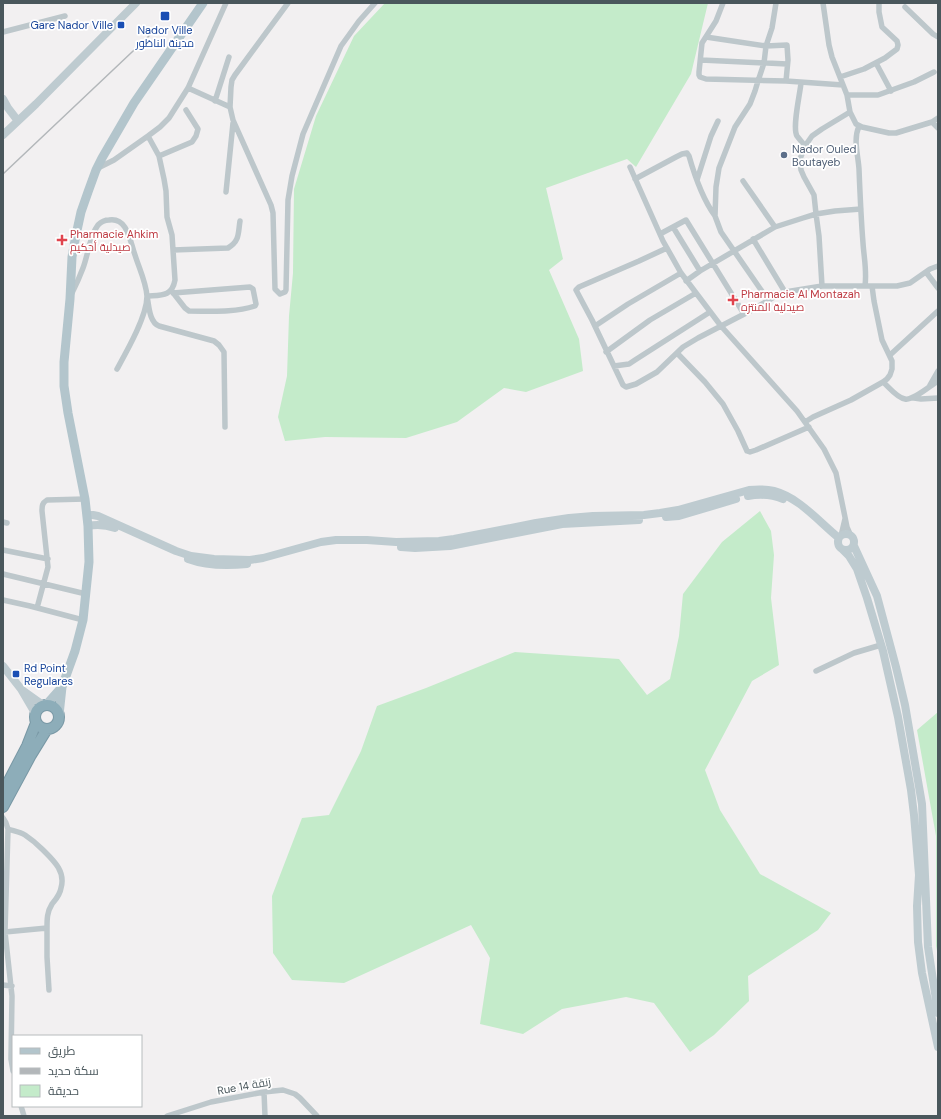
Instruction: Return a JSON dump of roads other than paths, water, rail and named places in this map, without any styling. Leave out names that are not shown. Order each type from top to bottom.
[{"type":"highway","points":[[3,792],[27,746],[37,710],[45,705],[51,705],[58,711],[58,723],[48,729],[31,755],[3,807]]},
{"type":"highway","points":[[36,718],[39,726],[43,729],[48,729]]},
{"type":"main road","points":[[59,716],[62,688],[75,651],[83,620],[89,562],[88,526],[85,499],[64,386],[64,362],[72,257],[76,235],[81,212],[96,170],[119,127],[203,3]]},
{"type":"main road","points":[[45,705],[62,688]]},
{"type":"street","points":[[3,135],[136,3]]},
{"type":"street","points":[[96,170],[114,160],[148,136],[169,118],[188,88],[226,3]]},
{"type":"street","points":[[288,3],[232,80],[230,107],[233,120],[271,205],[273,217],[276,289],[280,294],[286,290],[288,200],[292,176],[303,134],[342,46],[358,21],[375,3]]},
{"type":"street","points":[[723,3],[716,21],[702,43],[699,75],[702,78],[843,85]]},
{"type":"street","points":[[714,216],[719,168],[736,127],[753,98],[764,63],[766,46],[772,28],[776,3]]},
{"type":"street","points":[[823,3],[829,45],[847,95],[850,112],[856,124],[889,133],[896,133],[932,122],[938,118]]},
{"type":"street","points":[[840,77],[864,69],[885,58],[897,49],[897,41],[882,27],[879,3]]},
{"type":"street","points":[[905,7],[938,38]]},
{"type":"street","points":[[3,32],[65,16]]},
{"type":"street","points":[[706,37],[766,46],[787,46],[786,81]]},
{"type":"street","points":[[215,101],[229,57]]},
{"type":"street","points":[[701,60],[787,64]]},
{"type":"street","points":[[876,63],[891,91]]},
{"type":"street","points":[[847,95],[878,95],[914,82],[934,72]]},
{"type":"street","points":[[801,83],[795,130],[797,136],[805,146]]},
{"type":"street","points":[[188,88],[230,107]]},
{"type":"street","points":[[3,99],[18,121]]},
{"type":"street","points":[[159,156],[192,142],[196,136],[198,129],[186,110]]},
{"type":"street","points":[[822,286],[819,236],[814,195],[801,170],[800,159],[805,146],[815,134],[850,112]]},
{"type":"street","points":[[226,192],[233,120]]},
{"type":"street","points":[[697,180],[711,136],[718,121]]},
{"type":"street","points":[[932,122],[938,128]]},
{"type":"street","points":[[860,126],[856,138],[856,151],[862,209],[863,244],[866,270],[865,286]]},
{"type":"street","points":[[148,136],[159,156],[166,191],[167,217],[172,235],[175,280],[172,292]]},
{"type":"street","points":[[635,179],[672,158],[687,153],[705,201],[714,216],[718,228],[768,300]]},
{"type":"street","points":[[630,167],[666,248],[686,281],[721,326],[807,424],[819,441],[833,466],[840,488],[847,527],[854,540],[854,546],[877,596],[905,706],[905,735],[919,875],[917,906],[918,942],[922,973],[932,1002],[938,1013]]},
{"type":"street","points":[[743,180],[774,227]]},
{"type":"street","points":[[686,281],[700,271],[774,227],[816,214],[862,209]]},
{"type":"street","points":[[70,299],[83,268],[94,231],[101,222],[106,220],[114,219],[120,222],[125,227],[129,235],[144,280],[152,320],[155,324],[214,341],[224,352],[226,427]]},
{"type":"street","points":[[660,234],[686,220],[744,314]]},
{"type":"street","points":[[173,250],[228,248],[236,241],[240,221]]},
{"type":"street","points":[[673,227],[700,271]]},
{"type":"street","points":[[753,239],[785,292]]},
{"type":"street","points":[[666,248],[577,288],[577,293],[595,326],[606,352],[623,385],[628,387],[658,372],[677,353],[690,343],[785,292],[822,286],[904,285],[938,266]]},
{"type":"street","points":[[926,272],[938,288]]},
{"type":"street","points":[[595,326],[628,304],[681,273]]},
{"type":"street","points":[[677,353],[705,382],[722,404],[738,431],[747,451],[750,452],[756,450],[807,424],[813,417],[851,400],[887,379],[891,371],[892,361],[882,340],[872,286]]},
{"type":"street","points":[[147,296],[164,295],[172,292],[250,287],[253,289],[256,302],[255,306],[243,310],[190,311],[185,308],[172,292]]},
{"type":"street","points":[[606,352],[650,320],[696,293]]},
{"type":"street","points":[[117,369],[143,314],[147,296]]},
{"type":"street","points":[[890,355],[938,311]]},
{"type":"street","points":[[614,366],[629,364],[710,312]]},
{"type":"street","points":[[930,386],[938,371]]},
{"type":"street","points":[[883,382],[896,394],[908,400],[914,398],[938,381]]},
{"type":"street","points":[[914,398],[938,398]]},
{"type":"street","points":[[87,515],[93,514],[107,522],[191,556],[214,559],[250,560],[263,558],[321,542],[336,540],[396,542],[454,539],[569,518],[660,513],[678,510],[749,490],[760,489],[773,490],[792,499],[814,516],[848,550],[854,546]]},
{"type":"street","points":[[37,608],[48,567],[42,505],[47,500],[85,499]]},
{"type":"street","points":[[845,518],[840,542],[857,569],[867,598],[905,735]]},
{"type":"street","points":[[88,526],[107,522]]},
{"type":"street","points":[[840,542],[846,534],[851,536]]},
{"type":"street","points":[[3,550],[48,560]]},
{"type":"street","points":[[3,574],[86,594]]},
{"type":"street","points":[[3,600],[83,620]]},
{"type":"street","points":[[816,671],[854,653],[881,645]]},
{"type":"street","points":[[3,666],[21,690],[36,718]]},
{"type":"street","points":[[21,690],[45,705]]},
{"type":"street","points":[[3,818],[8,829],[5,932],[12,986],[12,1065]]},
{"type":"street","points":[[8,829],[26,836],[36,843],[55,862],[61,871],[61,891],[49,910],[47,918],[49,990]]},
{"type":"street","points":[[5,932],[48,928]]},
{"type":"street","points":[[3,985],[12,986]]},
{"type":"street","points":[[932,1002],[938,1047]]},
{"type":"street","name":"Rue 14 زنقة","points":[[167,1116],[211,1102],[283,1090],[295,1094],[318,1116]]},
{"type":"street","points":[[264,1092],[265,1116]]},
{"type":"railway","points":[[3,174],[150,35]]},
{"type":"place","name":"Nador Ville مدينة الناظور","points":[[165,16]]},
{"type":"place","name":"Gare Nador Ville","points":[[121,25]]},
{"type":"place","name":"Nador Ouled Boutayeb","points":[[784,155]]},
{"type":"place","name":"Pharmacie Ahkim صيدلية أحكيم","points":[[62,240]]},
{"type":"place","name":"Pharmacie Al Montazah صيدلية المنتزه","points":[[733,300]]},
{"type":"place","name":"Rd Point Regulares","points":[[16,674]]}]
